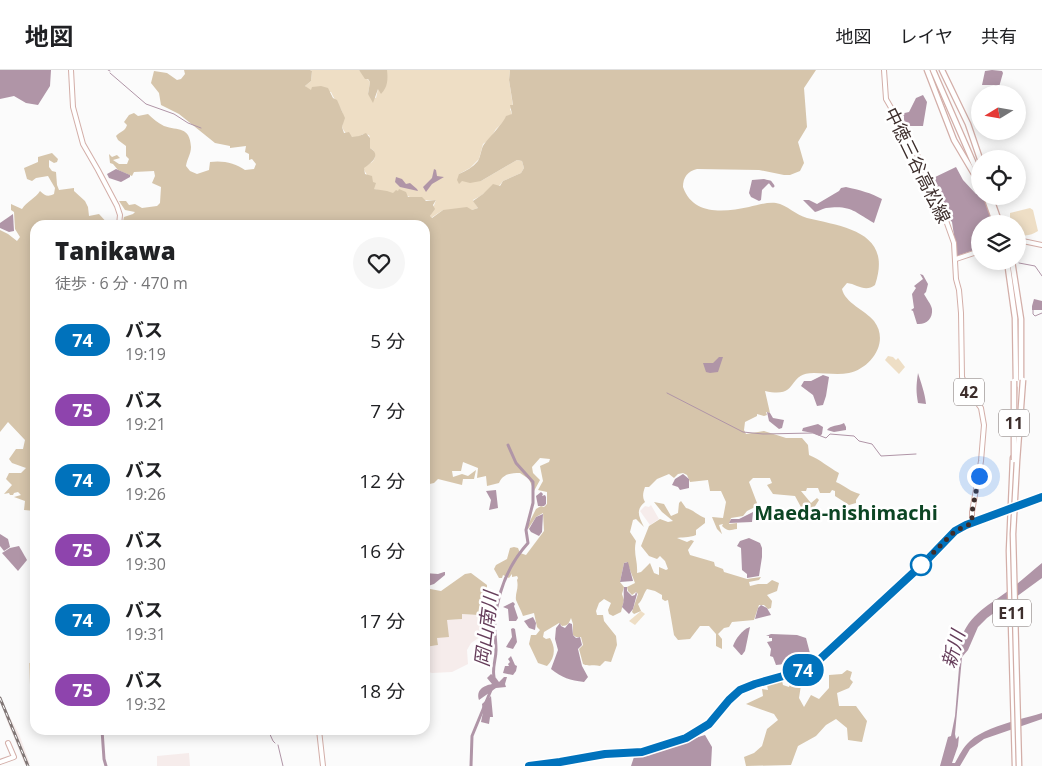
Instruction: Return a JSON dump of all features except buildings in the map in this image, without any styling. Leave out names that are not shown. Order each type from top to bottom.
[{"type":"highway","points":[[928,70],[954,140],[971,169]]},
{"type":"highway","points":[[934,70],[971,157]]},
{"type":"highway","points":[[942,70],[968,124],[977,150]]},
{"type":"highway","points":[[964,140],[971,154]]},
{"type":"highway","name":"11","points":[[1010,270],[1016,329],[1012,584],[1018,766]]},
{"type":"highway","name":"E11","points":[[1010,270],[1018,348],[1011,552],[1018,766]]},
{"type":"highway","name":"11","points":[[1011,270],[1019,302],[1021,332],[1021,387],[1013,506]]},
{"type":"highway","points":[[1015,461],[1014,346],[1016,329]]},
{"type":"highway","points":[[1015,461],[1023,380],[1024,354],[1021,332]]},
{"type":"main road","points":[[71,70],[73,107],[81,140],[117,206],[120,220]]},
{"type":"main road","name":"中徳三谷高松線","points":[[884,70],[886,99],[911,142],[938,198],[951,234],[956,259]]},
{"type":"main road","points":[[1026,242],[1042,245]]},
{"type":"main road","points":[[956,259],[971,254]]},
{"type":"main road","name":"42","points":[[956,259],[956,279],[960,290],[962,377],[968,390],[981,408],[984,426],[972,523]]},
{"type":"main road","points":[[529,766],[605,754],[642,752],[694,735],[711,722],[740,690],[801,671],[812,665],[927,560],[955,531],[1013,506],[1042,497]]},
{"type":"main road","points":[[320,735],[324,766]]},
{"type":"main road","points":[[0,762],[14,758],[8,743]]},
{"type":"shaded area","points":[[0,70],[51,70],[50,86],[38,105],[26,103],[14,96],[0,99]]},
{"type":"shaded area","points":[[184,70],[312,71],[311,81],[305,86],[311,90],[312,87],[321,86],[328,88],[333,98],[337,100],[345,118],[342,127],[344,133],[349,132],[352,137],[366,133],[370,138],[370,148],[375,153],[375,156],[364,168],[365,174],[372,176],[373,182],[376,183],[374,189],[393,193],[399,189],[406,192],[408,197],[422,197],[426,201],[436,200],[433,205],[435,209],[430,216],[432,218],[443,210],[467,207],[472,210],[478,208],[473,201],[493,184],[500,186],[503,181],[521,173],[524,168],[522,161],[517,160],[481,181],[470,183],[462,181],[459,184],[457,180],[459,174],[469,169],[478,161],[484,145],[506,116],[512,114],[510,105],[513,105],[509,80],[510,70],[816,70],[804,88],[807,127],[798,142],[804,163],[800,171],[784,175],[759,170],[697,169],[687,175],[683,187],[694,203],[711,210],[740,209],[769,203],[780,204],[803,217],[850,229],[862,235],[871,243],[877,253],[879,267],[875,285],[864,288],[847,283],[842,289],[851,302],[874,321],[878,329],[879,345],[871,360],[864,366],[849,373],[805,374],[799,377],[784,392],[765,391],[770,413],[766,412],[767,415],[764,416],[757,414],[757,416],[745,422],[744,430],[746,434],[764,431],[786,438],[802,438],[808,445],[809,455],[839,473],[836,482],[860,494],[856,503],[849,505],[835,496],[835,491],[832,490],[830,493],[820,493],[818,488],[807,488],[806,491],[801,491],[811,503],[817,498],[819,500],[812,511],[807,513],[802,509],[795,496],[773,494],[767,485],[772,483],[770,478],[753,478],[749,482],[757,503],[755,507],[747,511],[743,516],[731,518],[729,524],[737,523],[737,529],[728,530],[722,526],[723,524],[719,525],[722,534],[717,529],[712,517],[723,518],[726,502],[721,491],[710,491],[708,480],[690,482],[687,475],[683,473],[678,474],[674,478],[669,474],[657,479],[649,487],[645,487],[643,497],[645,502],[639,511],[644,527],[636,519],[633,520],[630,532],[636,541],[637,573],[641,572],[650,563],[654,573],[659,575],[659,567],[668,569],[665,561],[660,556],[657,559],[649,556],[641,546],[649,526],[660,519],[668,522],[673,521],[654,502],[664,504],[671,516],[678,513],[681,501],[686,508],[705,518],[705,523],[696,530],[696,535],[677,538],[687,542],[694,541],[688,550],[690,555],[714,562],[715,566],[723,569],[724,572],[747,579],[761,577],[759,580],[749,582],[750,586],[767,584],[772,580],[779,583],[777,591],[767,595],[772,601],[771,608],[768,609],[764,605],[759,605],[754,620],[732,622],[729,627],[724,628],[718,634],[722,639],[722,649],[716,646],[716,634],[709,626],[700,626],[690,639],[678,640],[674,635],[668,600],[662,599],[662,595],[647,589],[638,604],[641,611],[634,614],[632,612],[638,594],[636,592],[632,595],[628,591],[627,587],[635,583],[627,562],[624,563],[620,582],[624,587],[622,594],[624,600],[621,612],[613,616],[609,614],[608,610],[611,603],[604,599],[599,603],[596,611],[597,615],[603,615],[604,621],[616,636],[617,645],[611,662],[605,661],[600,666],[583,664],[579,649],[583,645],[581,637],[573,635],[571,618],[567,625],[562,626],[559,623],[544,632],[543,637],[546,639],[550,638],[554,653],[552,660],[547,666],[538,663],[529,644],[531,635],[536,635],[540,630],[537,627],[534,613],[523,616],[517,602],[518,578],[517,576],[512,577],[512,574],[509,578],[503,575],[502,578],[499,578],[494,569],[496,565],[507,559],[510,548],[518,548],[520,553],[526,555],[544,531],[543,513],[536,517],[528,529],[527,527],[536,509],[547,504],[547,492],[538,490],[543,481],[540,466],[549,462],[550,459],[540,458],[532,467],[533,473],[540,480],[534,491],[529,479],[520,473],[507,475],[499,483],[487,486],[486,476],[477,478],[478,468],[463,462],[461,471],[452,471],[453,477],[462,474],[468,476],[476,470],[474,479],[463,479],[462,485],[438,479],[430,484],[430,220],[123,220],[124,217],[135,212],[125,210],[119,201],[126,201],[129,205],[135,204],[142,208],[157,206],[160,203],[161,187],[152,183],[155,176],[154,171],[134,172],[132,176],[118,170],[110,163],[109,154],[112,157],[117,155],[120,158],[113,160],[119,164],[127,164],[129,159],[126,156],[126,146],[116,136],[126,127],[127,125],[124,122],[129,115],[134,113],[138,116],[148,114],[164,126],[186,132],[191,147],[186,166],[190,171],[197,174],[209,170],[210,162],[219,161],[245,170],[254,169],[256,164],[252,159],[249,160],[249,154],[245,152],[246,146],[230,148],[230,146],[215,143],[179,114],[161,105],[159,93],[151,83],[154,71],[167,73],[177,80],[181,79],[185,74]]},
{"type":"shaded area","points":[[310,70],[359,70],[370,82],[368,94],[376,98],[387,70],[510,70],[509,80],[513,106],[510,109],[512,114],[496,129],[490,139],[483,144],[479,159],[470,168],[459,174],[462,181],[481,181],[517,160],[522,161],[524,168],[521,173],[503,181],[499,186],[473,200],[478,208],[472,210],[443,210],[431,218],[436,200],[416,199],[399,191],[393,194],[374,189],[363,167],[371,162],[375,156],[370,148],[369,135],[363,134],[353,137],[346,133],[342,127],[343,116],[341,108],[331,92],[309,90],[305,86],[311,81],[312,71]]},
{"type":"shaded area","points":[[359,70],[387,70],[385,89],[381,94],[378,89],[373,103],[368,94],[370,82],[368,79],[365,79]]},
{"type":"shaded area","points":[[985,71],[1002,71],[1000,85],[982,85]]},
{"type":"shaded area","points":[[923,95],[927,102],[923,126],[907,126],[904,123],[904,116],[900,114],[909,112],[916,98]]},
{"type":"shaded area","points":[[52,153],[58,159],[54,163],[49,160],[49,167],[52,171],[56,172],[59,190],[74,188],[74,191],[85,201],[89,216],[99,214],[104,220],[30,220],[30,511],[24,510],[25,501],[14,497],[21,495],[18,492],[13,495],[9,493],[4,494],[12,485],[6,479],[9,473],[21,473],[26,468],[12,463],[9,459],[16,449],[23,449],[25,440],[8,422],[0,432],[0,230],[17,241],[20,237],[15,229],[14,212],[11,210],[11,204],[22,209],[40,191],[47,196],[54,194],[55,188],[48,176],[36,178],[32,181],[27,179],[24,168],[38,162],[38,157]]},
{"type":"shaded area","points":[[956,167],[963,180],[971,189],[971,205],[991,205],[993,215],[971,215],[971,251],[957,256],[952,222],[946,215],[931,179]]},
{"type":"shaded area","points":[[116,169],[130,175],[130,177],[121,182],[109,178],[107,174]]},
{"type":"shaded area","points":[[434,169],[437,176],[444,177],[432,184],[426,192],[423,187],[432,178]]},
{"type":"shaded area","points":[[396,177],[402,179],[406,184],[410,183],[418,191],[400,187],[395,182]]},
{"type":"shaded area","points":[[764,179],[770,182],[762,190],[761,200],[759,201],[751,197],[749,193],[752,180]]},
{"type":"shaded area","points":[[846,187],[882,199],[874,223],[857,213],[842,208],[826,208],[815,212],[803,200],[809,200],[817,204],[841,188]]},
{"type":"shaded area","points":[[1030,208],[1033,210],[1038,231],[1026,235],[1026,215],[1010,215],[1010,213]]},
{"type":"shaded area","points":[[13,214],[14,231],[9,232],[0,228],[0,223]]},
{"type":"shaded area","points":[[920,274],[923,275],[928,284],[924,294],[931,305],[932,313],[928,321],[917,324],[911,310],[914,308],[912,294],[916,288],[914,286],[923,279]]},
{"type":"shaded area","points":[[1034,299],[1042,301],[1042,310],[1032,310]]},
{"type":"shaded area","points":[[888,356],[896,360],[898,358],[905,367],[899,374],[885,360]]},
{"type":"shaded area","points":[[719,357],[723,357],[718,372],[706,372],[703,363],[713,363]]},
{"type":"shaded area","points":[[918,373],[926,404],[918,403],[916,389]]},
{"type":"shaded area","points":[[823,375],[829,377],[826,396],[823,405],[817,406],[813,395],[801,386],[804,381],[811,381]]},
{"type":"shaded area","points":[[767,412],[773,418],[784,420],[782,428],[779,429],[769,421]]},
{"type":"shaded area","points":[[844,423],[846,430],[834,432],[827,430],[830,427]]},
{"type":"shaded area","points":[[818,424],[823,427],[820,436],[802,431],[803,428]]},
{"type":"shaded area","points":[[683,474],[689,479],[689,488],[680,490],[672,485],[675,479]]},
{"type":"shaded area","points":[[496,490],[498,508],[489,510],[491,500],[486,491]]},
{"type":"shaded area","points":[[541,492],[542,496],[545,495],[546,497],[546,504],[538,506],[536,496]]},
{"type":"shaded area","points":[[651,505],[659,519],[650,525],[640,511],[645,506],[649,507]]},
{"type":"shaded area","points":[[753,512],[752,522],[729,523],[731,519],[739,519]]},
{"type":"shaded area","points":[[543,514],[542,532],[539,536],[529,529],[536,517]]},
{"type":"shaded area","points":[[0,534],[8,539],[10,547],[4,551],[0,546]]},
{"type":"shaded area","points":[[749,538],[760,543],[762,557],[759,576],[747,578],[747,574],[742,570],[741,548],[737,546],[740,541]]},
{"type":"shaded area","points":[[19,546],[27,560],[18,571],[2,553],[10,548]]},
{"type":"shaded area","points":[[628,562],[633,581],[620,582],[624,563]]},
{"type":"shaded area","points":[[1042,563],[1042,578],[987,618],[978,627],[968,650],[962,657],[956,739],[959,736],[958,746],[952,763],[955,763],[968,743],[985,732],[1004,724],[1042,713],[1042,719],[984,739],[970,749],[960,766],[940,766],[948,737],[951,736],[955,716],[960,656],[958,652],[961,655],[964,650],[958,647],[966,627],[978,613]]},
{"type":"shaded area","points":[[445,572],[445,575],[430,585],[430,573]]},
{"type":"shaded area","points":[[471,573],[487,585],[487,603],[478,615],[462,614],[462,619],[447,620],[449,637],[437,638],[438,645],[430,646],[430,589],[441,591],[465,574]]},
{"type":"shaded area","points":[[624,587],[627,587],[627,591],[632,596],[636,592],[637,594],[633,609],[629,614],[622,607]]},
{"type":"shaded area","points":[[488,601],[491,612],[480,637],[471,643],[467,650],[468,664],[452,672],[430,672],[430,646],[438,645],[437,638],[447,620],[461,619],[462,614],[478,615]]},
{"type":"shaded area","points":[[513,602],[518,618],[516,621],[509,621],[508,609],[503,607]]},
{"type":"shaded area","points":[[761,605],[767,608],[771,615],[755,619],[758,608]]},
{"type":"shaded area","points":[[641,611],[645,614],[635,625],[629,621]]},
{"type":"shaded area","points":[[533,617],[536,623],[535,630],[529,628],[524,621]]},
{"type":"shaded area","points":[[560,623],[565,628],[569,623],[572,624],[573,635],[576,638],[580,637],[582,645],[578,649],[582,666],[588,677],[584,682],[566,678],[551,669],[558,650],[555,639],[556,628]]},
{"type":"shaded area","points":[[750,627],[745,651],[741,655],[733,646],[744,630]]},
{"type":"shaded area","points":[[511,629],[515,629],[517,642],[513,649],[506,647],[512,637]]},
{"type":"shaded area","points":[[771,634],[797,635],[806,638],[812,661],[793,661],[776,665],[773,657],[770,656],[771,649],[767,642],[772,641],[772,638],[766,636]]},
{"type":"shaded area","points":[[511,656],[517,666],[513,675],[503,673],[505,666],[509,666],[510,662],[508,659]]},
{"type":"shaded area","points":[[847,670],[852,672],[850,679],[853,682],[849,688],[837,693],[839,706],[856,706],[867,721],[862,742],[848,740],[847,728],[836,719],[826,725],[816,736],[798,746],[791,765],[746,766],[744,757],[754,753],[762,746],[767,729],[778,720],[774,714],[746,704],[763,696],[762,689],[768,690],[767,685],[782,681],[783,685],[789,687],[794,674],[803,672],[799,698],[804,707],[811,695],[819,699],[829,688],[829,675],[842,674]]},
{"type":"shaded area","points":[[491,674],[499,682],[504,677],[507,677],[506,687],[496,688],[479,700],[479,691],[492,684],[487,678]]},
{"type":"shaded area","points":[[491,696],[493,717],[490,717],[489,724],[481,722],[482,704]]},
{"type":"shaded area","points":[[8,714],[19,734],[30,764],[25,765],[5,716]]},
{"type":"shaded area","points":[[705,735],[712,747],[711,766],[631,766],[634,757],[651,755],[651,751]]},
{"type":"shaded area","points":[[189,753],[190,766],[157,766],[157,756]]},
{"type":"waterway","points":[[110,73],[146,104],[174,114],[188,123],[201,128]]},
{"type":"waterway","points":[[765,181],[770,182],[773,186]]},
{"type":"waterway","points":[[1026,264],[1035,266],[1042,276]]},
{"type":"waterway","points":[[1033,310],[1035,316],[1042,313]]},
{"type":"waterway","points":[[667,393],[743,432],[763,434],[813,433],[826,438],[830,434],[854,436],[859,441],[872,444],[881,456],[916,454]]},
{"type":"waterway","name":"岡山南川","points":[[494,677],[496,610],[510,569],[528,543],[526,530],[533,503],[533,482],[516,463],[508,445]]},
{"type":"waterway","name":"岡山南川","points":[[471,766],[472,736],[491,690]]},
{"type":"waterway","points":[[102,735],[106,766]]},
{"type":"waterway","points":[[270,735],[275,743]]},
{"type":"waterway","points":[[278,745],[283,766]]},
{"type":"railway","points":[[0,698],[28,766]]},
{"type":"bus line","name":"74","points":[[529,766],[605,754],[642,752],[694,735],[711,722],[740,690],[801,671],[819,660],[959,528],[1010,507],[1042,497]]},
{"type":"district","name":"Maeda-nishimachi","points":[[846,512]]},
{"type":"route","points":[[921,565],[955,531],[962,526],[972,523],[971,518],[979,476]]},
{"type":"water label","name":"新川","points":[[953,649]]}]
